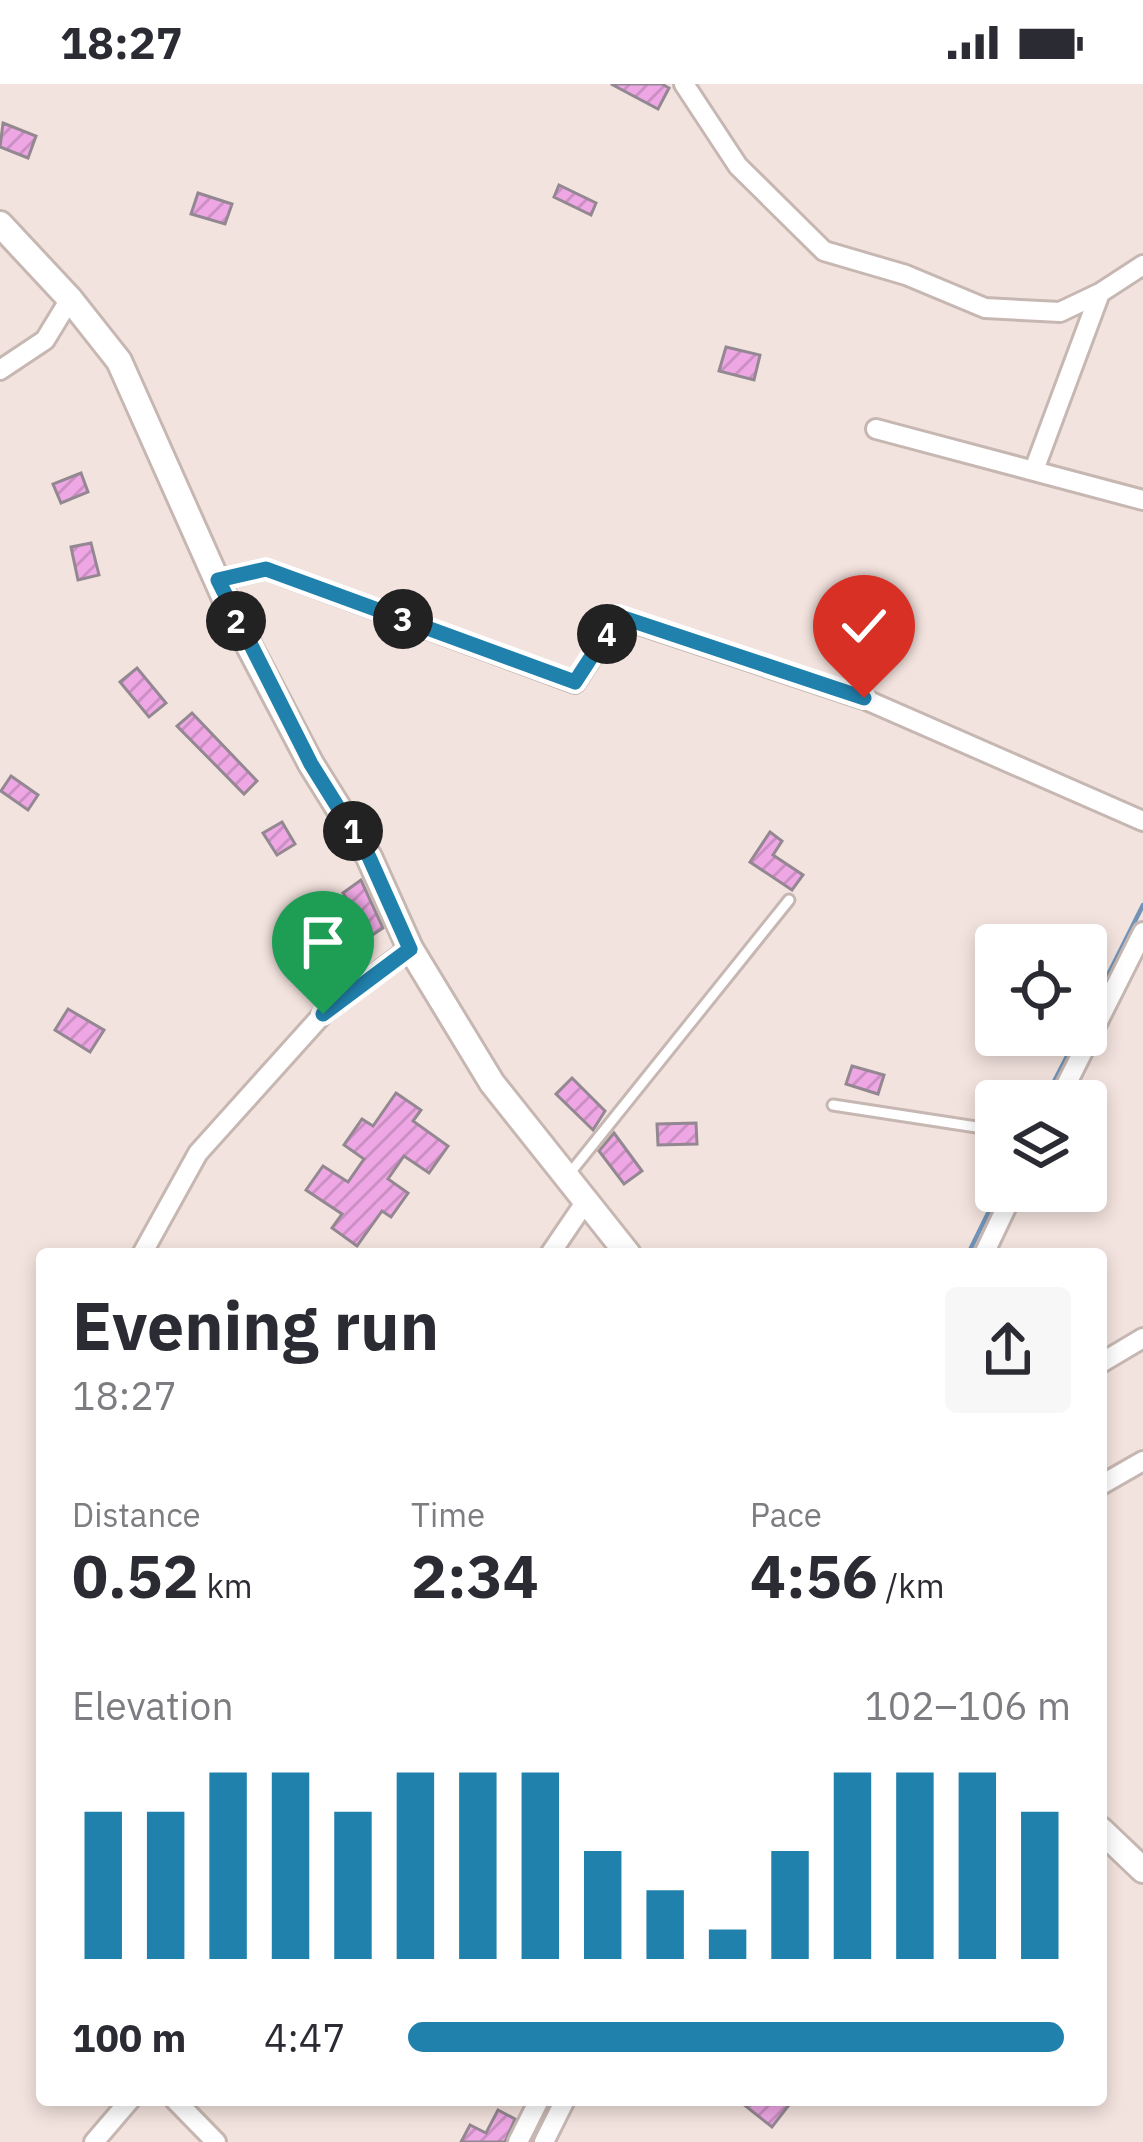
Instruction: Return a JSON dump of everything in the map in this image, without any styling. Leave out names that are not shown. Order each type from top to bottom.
[{"type":"street","points":[[684,84],[738,166],[824,251],[906,275],[985,308],[1060,312],[1143,266]]},
{"type":"street","points":[[0,224],[70,299],[119,361],[218,580],[311,764],[369,857],[410,949],[491,1083],[623,1248]]},
{"type":"street","points":[[1034,470],[1100,293]]},
{"type":"street","points":[[0,370],[46,340],[70,299]]},
{"type":"street","points":[[876,429],[1143,500]]},
{"type":"street","points":[[218,580],[266,569],[575,682],[618,616],[864,698],[1143,821]]},
{"type":"street","points":[[1069,1080],[1143,932]]},
{"type":"street","points":[[145,1248],[198,1153],[323,1014],[410,949]]},
{"type":"street","points":[[554,1248],[586,1202]]},
{"type":"street","points":[[987,1248],[1004,1212]]},
{"type":"street","points":[[1107,1359],[1143,1338]]},
{"type":"street","points":[[1107,1482],[1143,1461]]},
{"type":"street","points":[[1107,1836],[1143,1870]]},
{"type":"street","points":[[94,2142],[125,2106]]},
{"type":"street","points":[[181,2106],[216,2142]]},
{"type":"street","points":[[518,2142],[535,2106]]},
{"type":"street","points":[[544,2142],[562,2106]]},
{"type":"lane","points":[[566,1177],[789,900]]},
{"type":"lane","points":[[833,1105],[975,1127]]},
{"type":"building","points":[[611,84],[662,84],[669,88],[658,109]]},
{"type":"building","points":[[3,123],[36,136],[28,158],[0,147]]},
{"type":"building","points":[[559,185],[596,203],[591,215],[554,197]]},
{"type":"building","points":[[198,193],[232,204],[225,224],[191,214]]},
{"type":"building","points":[[726,347],[760,355],[754,380],[719,371]]},
{"type":"building","points":[[81,473],[88,492],[61,503],[53,484]]},
{"type":"building","points":[[91,543],[99,575],[78,580],[71,547]]},
{"type":"building","points":[[137,668],[166,703],[149,717],[120,682]]},
{"type":"building","points":[[192,713],[257,781],[244,794],[177,726]]},
{"type":"building","points":[[11,776],[38,795],[28,810],[1,791]]},
{"type":"building","points":[[282,822],[295,844],[277,855],[263,833]]},
{"type":"building","points":[[770,832],[782,841],[773,855],[803,875],[792,890],[750,862]]},
{"type":"building","points":[[361,880],[383,928],[371,936],[343,893]]},
{"type":"building","points":[[68,1009],[104,1030],[90,1052],[55,1030]]},
{"type":"building","points":[[852,1066],[884,1075],[878,1094],[846,1084]]},
{"type":"building","points":[[572,1078],[605,1111],[593,1130],[556,1094]]},
{"type":"building","points":[[396,1093],[421,1110],[413,1121],[448,1146],[429,1173],[404,1156],[388,1179],[408,1193],[391,1217],[382,1211],[357,1246],[332,1228],[342,1214],[306,1190],[323,1166],[348,1182],[364,1159],[344,1145],[362,1119],[373,1126]]},
{"type":"building","points":[[696,1123],[697,1144],[658,1145],[657,1124]]},
{"type":"building","points":[[614,1133],[642,1171],[624,1184],[599,1151]]},
{"type":"building","points":[[746,2106],[788,2106],[772,2127]]},
{"type":"building","points":[[498,2110],[515,2119],[505,2142],[461,2142],[470,2125],[486,2133]]},
{"type":"waterway","points":[[1107,977],[1143,905]]},
{"type":"waterway","points":[[1055,1080],[1067,1056]]},
{"type":"waterway","points":[[971,1248],[989,1212]]},
{"type":"waterway","points":[[529,2142],[547,2106]]},
{"type":"route","points":[[323,1014],[410,949],[369,857],[311,764],[218,580],[266,569],[575,682],[618,616],[864,698]]}]
